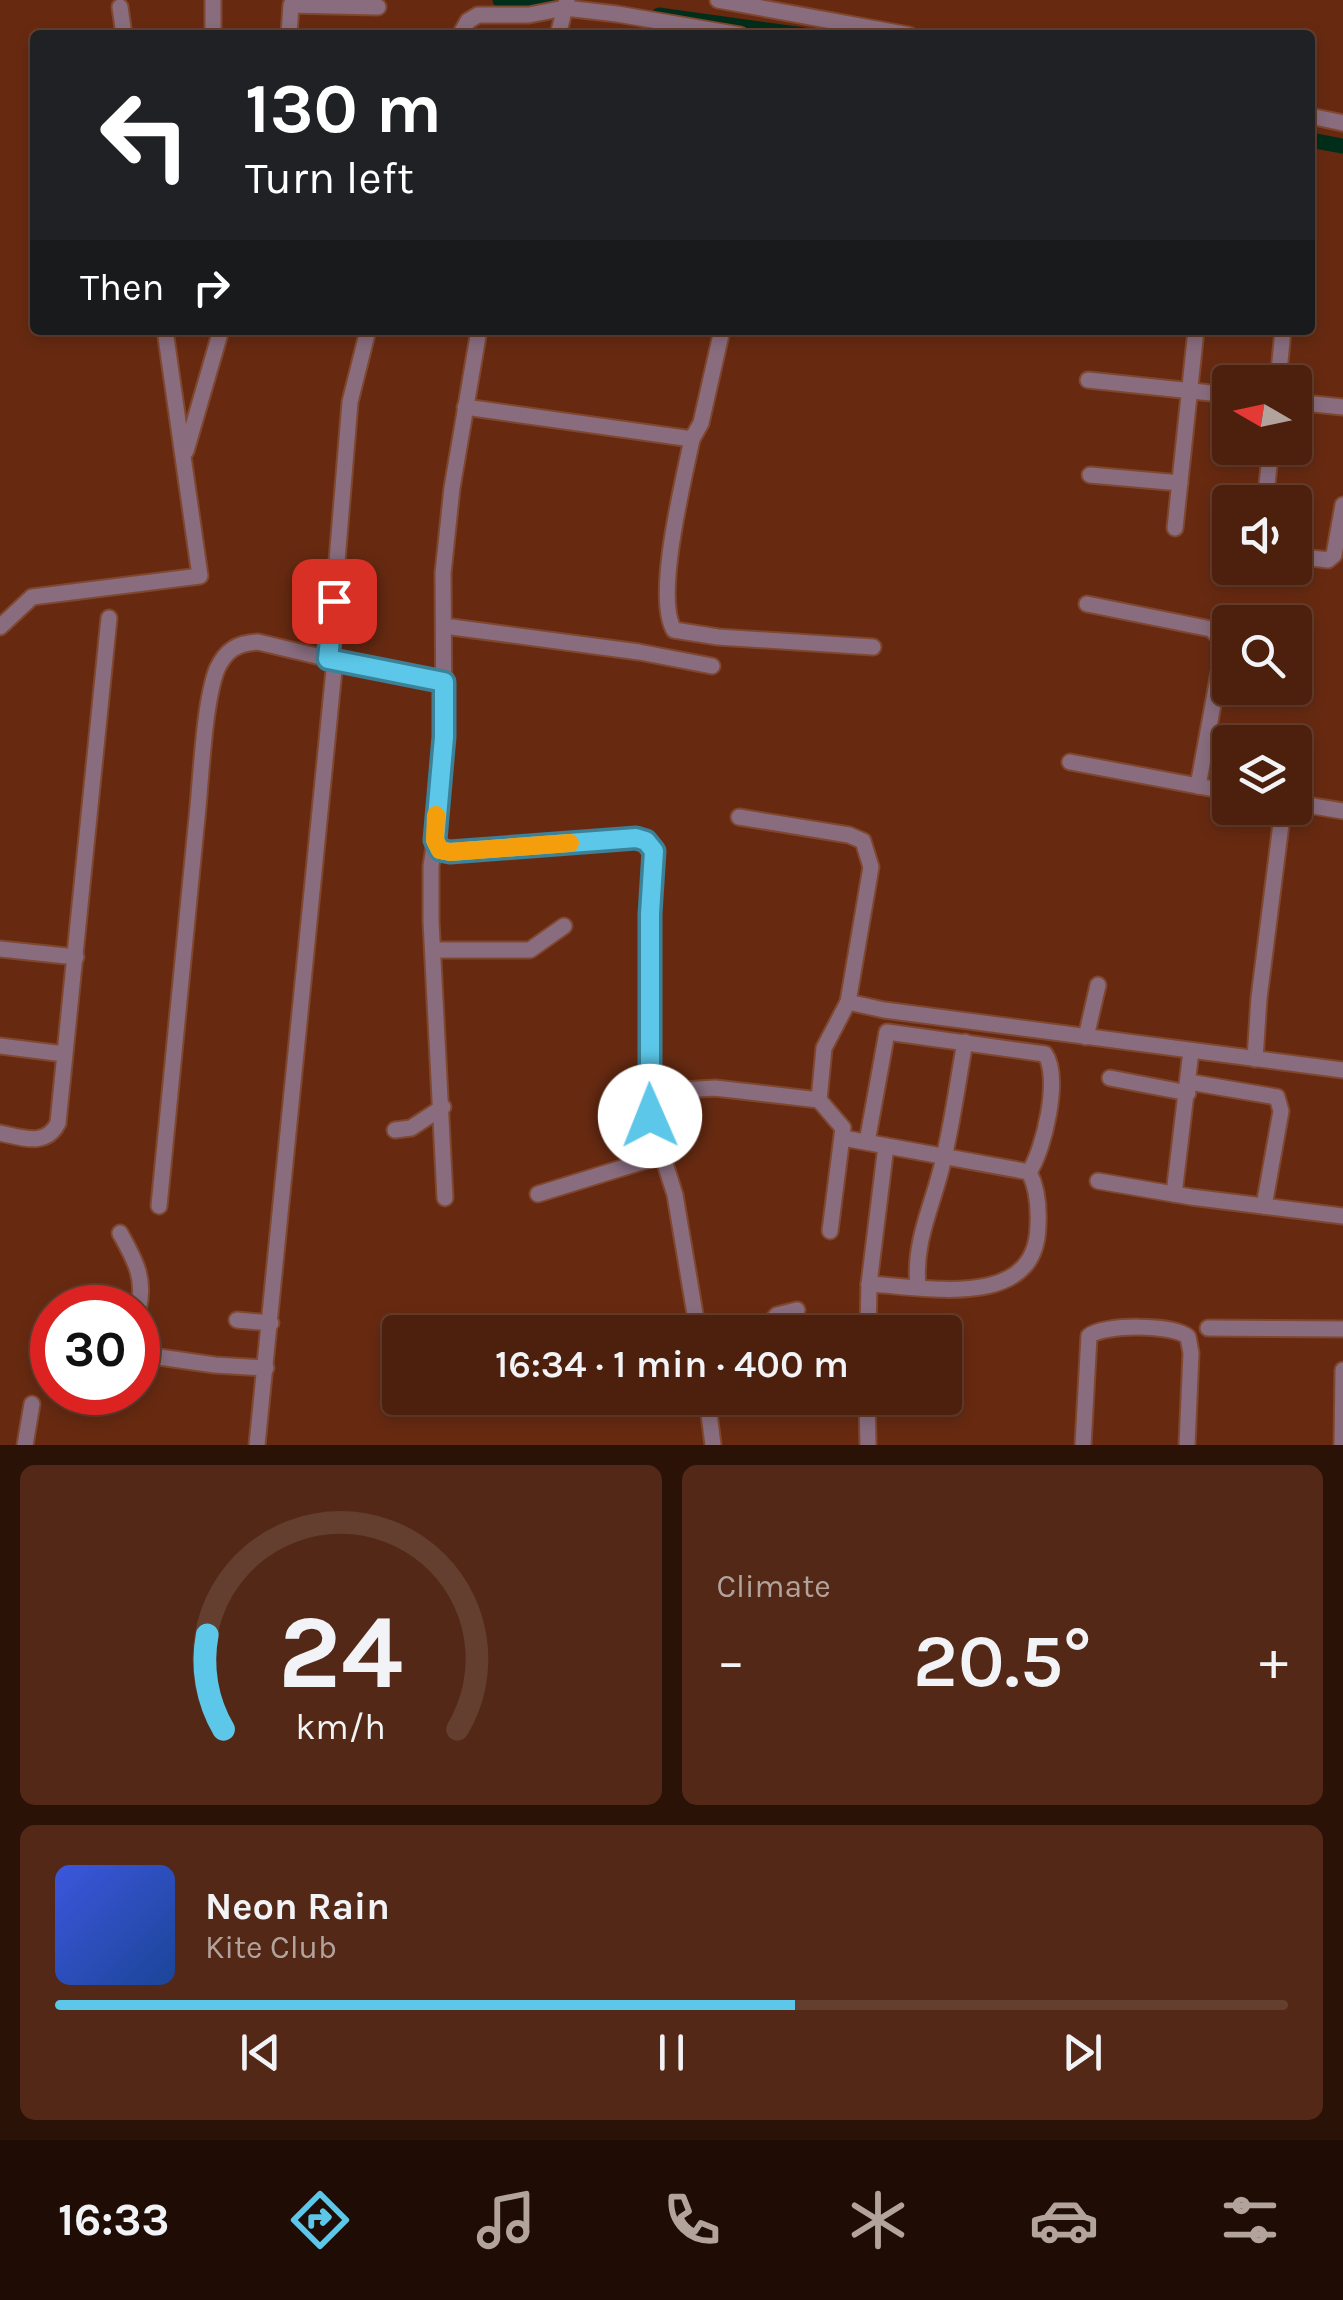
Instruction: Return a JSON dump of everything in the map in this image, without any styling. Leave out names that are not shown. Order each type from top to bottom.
[{"type":"street","points":[[718,0],[882,30]]},
{"type":"street","points":[[213,30],[214,1]]},
{"type":"street","points":[[289,30],[291,5],[378,7]]},
{"type":"street","points":[[463,30],[468,20],[478,15],[529,15],[566,5],[711,30]]},
{"type":"street","points":[[559,30],[566,5]]},
{"type":"street","points":[[120,7],[123,30]]},
{"type":"street","points":[[1315,117],[1343,123]]},
{"type":"street","points":[[0,627],[32,597],[200,576],[166,335]]},
{"type":"street","points":[[184,460],[220,335]]},
{"type":"street","points":[[257,1445],[332,660],[350,402],[367,335]]},
{"type":"street","points":[[445,1198],[431,866],[444,737],[443,573],[465,407],[479,335]]},
{"type":"street","points":[[721,335],[676,517],[667,618],[674,630],[718,637],[873,647]]},
{"type":"street","points":[[1175,528],[1196,335]]},
{"type":"street","points":[[1280,365],[1283,335]]},
{"type":"street","points":[[1088,380],[1212,393]]},
{"type":"street","points":[[1312,404],[1343,407]]},
{"type":"street","points":[[465,407],[692,440]]},
{"type":"street","points":[[1090,475],[1180,484]]},
{"type":"street","points":[[1312,558],[1328,560],[1334,555],[1343,504]]},
{"type":"street","points":[[1087,604],[1212,629],[1221,639],[1222,656],[1198,786]]},
{"type":"street","points":[[0,1134],[44,1139],[58,1123],[110,618]]},
{"type":"street","points":[[444,626],[712,666]]},
{"type":"street","points":[[159,1206],[212,684],[218,666],[242,642],[258,642],[444,682]]},
{"type":"street","points":[[1070,762],[1212,789]]},
{"type":"street","points":[[1312,805],[1343,811]]},
{"type":"street","points":[[739,817],[849,834],[863,841],[871,866],[848,1002],[824,1048],[819,1100]]},
{"type":"street","points":[[1255,1059],[1281,825]]},
{"type":"street","points":[[435,840],[440,850],[450,852],[636,838],[646,841],[654,851],[650,914],[650,1116],[675,1194],[695,1315]]},
{"type":"street","points":[[433,950],[530,950],[564,926]]},
{"type":"street","points":[[0,949],[76,957]]},
{"type":"street","points":[[1086,1037],[1098,985]]},
{"type":"street","points":[[848,1002],[884,1010],[1343,1070]]},
{"type":"street","points":[[867,1142],[884,1036],[893,1030],[1045,1054],[1050,1060],[1051,1100],[1037,1160],[1029,1172]]},
{"type":"street","points":[[918,1286],[922,1230],[944,1156],[965,1042]]},
{"type":"street","points":[[0,1046],[64,1054]]},
{"type":"street","points":[[1174,1194],[1191,1051]]},
{"type":"street","points":[[1110,1078],[1277,1097],[1281,1111],[1264,1206]]},
{"type":"street","points":[[650,1092],[715,1088],[819,1100],[840,1122],[843,1138],[830,1231]]},
{"type":"street","points":[[396,1130],[411,1128],[443,1107]]},
{"type":"street","points":[[843,1138],[1029,1172],[1036,1184],[1038,1245],[1022,1271],[999,1285],[976,1289],[869,1284]]},
{"type":"street","points":[[868,1315],[886,1146]]},
{"type":"street","points":[[538,1194],[664,1155]]},
{"type":"street","points":[[1098,1181],[1343,1216]]},
{"type":"street","points":[[120,1233],[140,1270],[141,1285]]},
{"type":"street","points":[[778,1315],[797,1310]]},
{"type":"street","points":[[237,1320],[271,1324]]},
{"type":"street","points":[[1083,1445],[1088,1336],[1100,1330],[1172,1328],[1188,1337],[1191,1353],[1187,1445]]},
{"type":"street","points":[[1208,1328],[1343,1328]]},
{"type":"street","points":[[160,1357],[266,1368]]},
{"type":"street","points":[[1342,1445],[1343,1370]]},
{"type":"street","points":[[25,1445],[30,1415]]},
{"type":"street","points":[[709,1415],[713,1445]]},
{"type":"street","points":[[867,1415],[868,1445]]},
{"type":"waterway","points":[[500,0],[572,5]]},
{"type":"waterway","points":[[659,15],[768,30]]},
{"type":"waterway","points":[[1315,141],[1343,146]]},
{"type":"slow traffic","points":[[436,815],[435,840],[440,850],[570,843]]},
{"type":"route","points":[[334,601],[328,659],[444,682],[444,737],[435,840],[440,850],[636,838],[646,841],[654,851],[650,914],[650,1116]]}]
